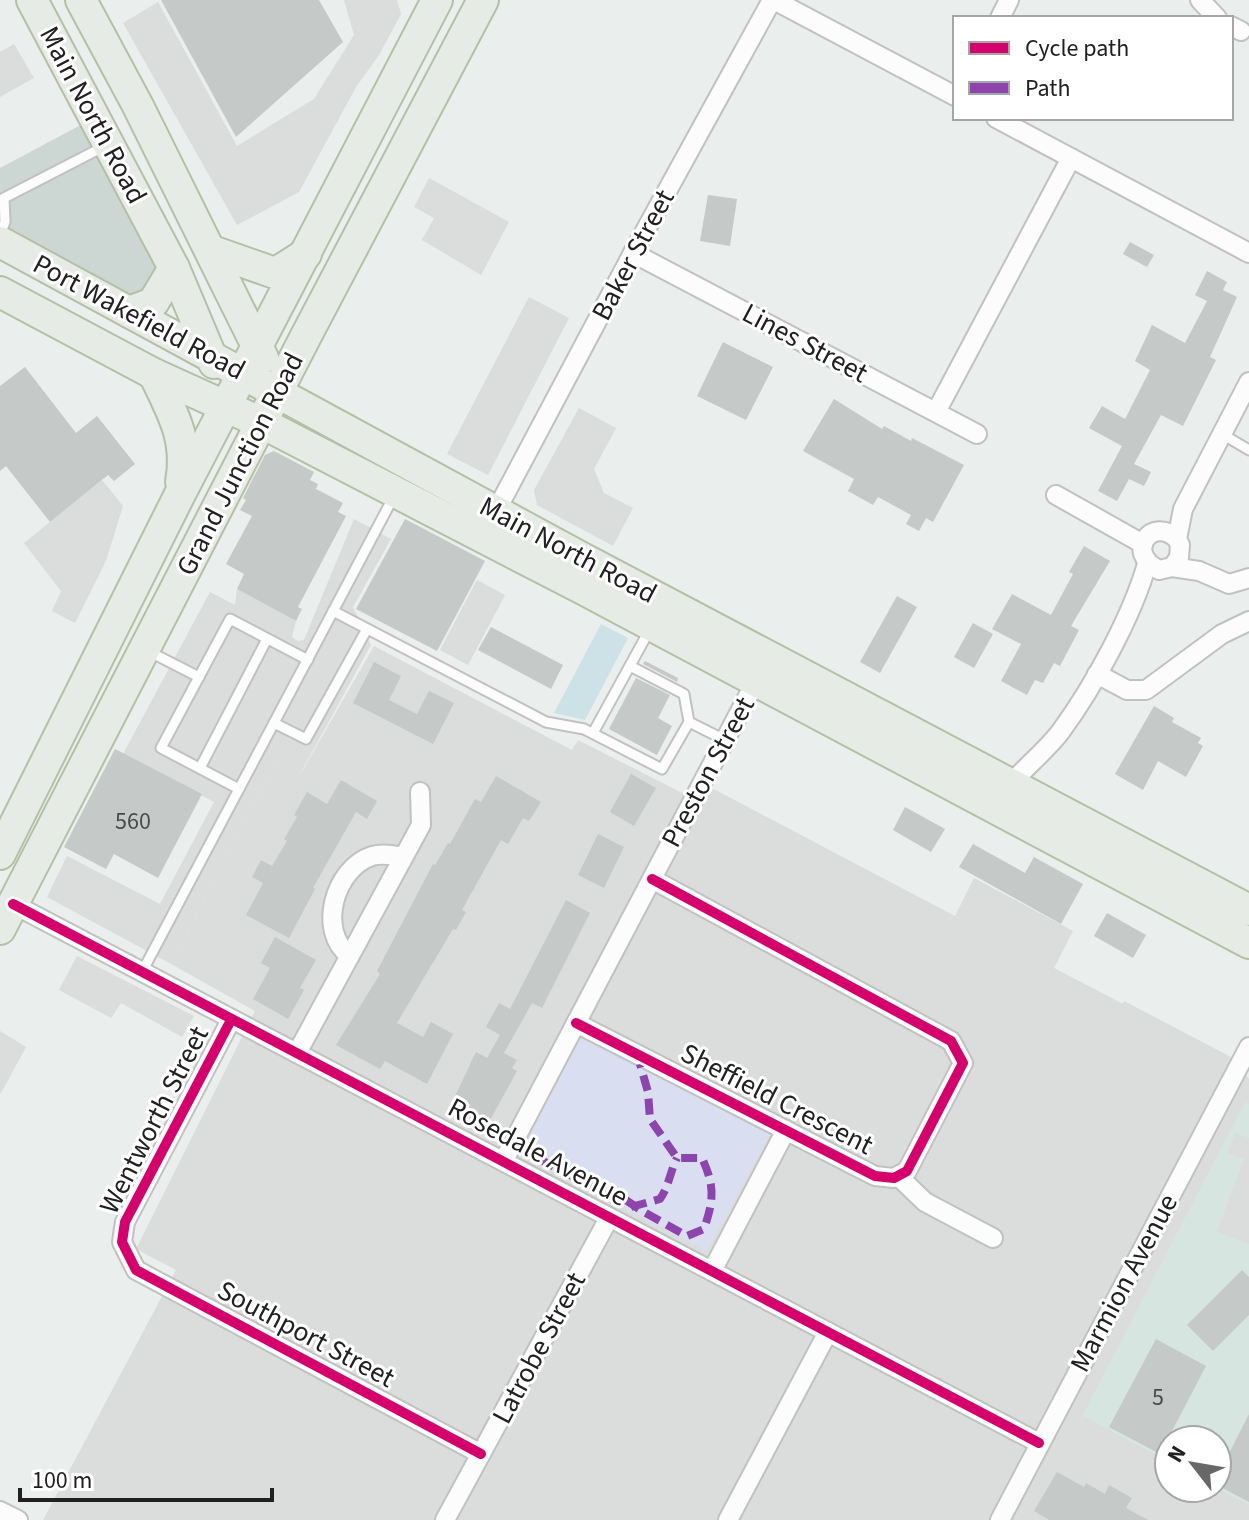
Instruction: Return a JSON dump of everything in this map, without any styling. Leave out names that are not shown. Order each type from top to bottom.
[{"type":"highway","name":"Main North Road","points":[[32,0],[174,268],[212,357],[226,407]]},
{"type":"highway","name":"Main North Road","points":[[81,0],[212,251],[258,345],[277,392],[496,511],[762,669],[1003,798],[1249,943]]},
{"type":"highway","name":"Grand Junction Road","points":[[0,854],[179,496],[437,0]]},
{"type":"highway","points":[[446,0],[465,35]]},
{"type":"highway","name":"Grand Junction Road","points":[[4,910],[145,650],[483,0]]},
{"type":"highway","name":"Port Wakefield Road","points":[[0,242],[277,392]]},
{"type":"highway","points":[[212,251],[272,272],[306,254]]},
{"type":"highway","points":[[129,312],[153,303],[174,268]]},
{"type":"highway","name":"Port Wakefield Road","points":[[0,292],[154,374],[262,423]]},
{"type":"highway","points":[[154,374],[182,439],[184,465],[179,496]]},
{"type":"highway","name":"Main North Road","points":[[262,423],[651,626],[762,669]]},
{"type":"highway","name":"Main North Road","points":[[1003,798],[1249,910]]},
{"type":"street","points":[[773,0],[953,95]]},
{"type":"street","name":"Baker Street","points":[[496,511],[633,253],[773,0]]},
{"type":"street","points":[[1200,0],[1215,16]]},
{"type":"street","points":[[1000,120],[1249,253]]},
{"type":"street","points":[[936,412],[1071,158]]},
{"type":"street","name":"Lines Street","points":[[633,253],[977,434]]},
{"type":"street","points":[[1003,798],[1060,733],[1097,674],[1140,589],[1167,558],[1183,509],[1249,382]]},
{"type":"street","points":[[1056,495],[1143,544]]},
{"type":"street","points":[[1183,509],[1160,529],[1149,534],[1143,544],[1143,558],[1167,558],[1229,584],[1249,578]]},
{"type":"street","points":[[1160,529],[1169,532],[1167,558]]},
{"type":"street","points":[[1097,674],[1127,690],[1146,690],[1222,634],[1249,621]]},
{"type":"street","name":"Preston Street","points":[[504,1160],[762,669]]},
{"type":"street","points":[[297,1053],[421,825],[420,792]]},
{"type":"street","points":[[350,956],[337,944],[331,927],[330,916],[339,892],[363,860],[381,854],[403,857]]},
{"type":"street","name":"Sheffield Crescent","points":[[576,1023],[875,1176],[894,1178],[907,1171],[963,1063],[951,1041],[652,879]]},
{"type":"street","name":"Rosedale Avenue","points":[[4,910],[142,972],[1039,1443]]},
{"type":"street","name":"Wentworth Street","points":[[122,1242],[125,1222],[231,1020]]},
{"type":"street","name":"Marmion Avenue","points":[[1000,1520],[1039,1443],[1242,1079],[1249,1047]]},
{"type":"street","points":[[712,1271],[786,1130]]},
{"type":"street","name":"Sheffield Crescent","points":[[898,1176],[925,1202],[993,1238]]},
{"type":"street","name":"Latrobe Street","points":[[445,1520],[609,1218]]},
{"type":"street","name":"Southport Street","points":[[122,1242],[136,1270],[481,1454]]},
{"type":"street","points":[[728,1520],[828,1332]]},
{"type":"street","points":[[0,1511],[18,1520]]},
{"type":"lane","points":[[0,235],[5,222],[4,198],[108,144]]},
{"type":"lane","points":[[1222,434],[1249,450]]},
{"type":"lane","points":[[142,972],[396,493]]},
{"type":"lane","points":[[333,611],[546,722],[584,729],[662,769],[689,722],[684,694],[630,666]]},
{"type":"lane","points":[[239,789],[161,748],[230,619],[308,660]]},
{"type":"lane","points":[[593,733],[651,626]]},
{"type":"lane","points":[[274,723],[306,739],[367,629]]},
{"type":"lane","points":[[200,768],[267,639]]},
{"type":"lane","points":[[145,650],[199,677]]},
{"type":"lane","points":[[689,722],[725,740]]},
{"type":"shaded area","points":[[344,0],[397,0],[401,14],[379,55],[356,87],[299,192],[237,225],[123,23],[158,2],[237,146],[314,99],[354,35]]},
{"type":"shaded area","points":[[14,44],[34,78],[0,97],[0,52]]},
{"type":"shaded area","points":[[94,118],[174,268],[141,309],[0,242],[0,168]]},
{"type":"shaded area","points":[[429,178],[509,222],[481,275],[422,240],[434,218],[414,207]]},
{"type":"shaded area","points":[[529,297],[569,318],[488,475],[447,454]]},
{"type":"shaded area","points":[[579,408],[616,428],[594,469],[604,493],[633,508],[613,546],[537,505],[534,490]]},
{"type":"shaded area","points":[[102,480],[123,506],[106,561],[75,623],[52,611],[61,591],[24,543]]},
{"type":"shaded area","points":[[354,519],[391,539],[353,607],[371,645],[300,774],[276,761],[171,964],[47,897],[67,856],[160,904],[214,802],[123,754],[210,592],[235,605],[237,589],[296,621],[292,637],[298,641],[304,640]]},
{"type":"shaded area","points":[[477,580],[505,595],[468,665],[440,650]]},
{"type":"shaded area","points":[[601,624],[628,638],[585,720],[554,713]]},
{"type":"shaded area","points":[[374,646],[572,750],[578,740],[700,802],[708,786],[1122,1004],[1124,1001],[1231,1057],[1249,1079],[1249,1520],[43,1520],[176,1270],[136,1249],[255,1011],[171,964],[276,761],[301,773]]},
{"type":"shaded area","points":[[974,878],[1073,931],[1054,968],[1123,1004],[1112,1024],[1104,1019],[1074,1027],[1011,991],[1038,960],[955,916]]},
{"type":"shaded area","points":[[77,956],[194,1016],[182,1037],[121,1003],[111,1018],[59,990]]},
{"type":"shaded area","points":[[0,1031],[26,1047],[1,1093],[0,1093]]},
{"type":"shaded area","points":[[580,1037],[771,1132],[707,1251],[519,1153]]},
{"type":"shaded area","points":[[1245,1102],[1249,1104],[1249,1520],[1203,1504],[1233,1504],[1233,1424],[1153,1424],[1153,1487],[1062,1455]]},
{"type":"shaded area","points":[[1235,1133],[1249,1138],[1249,1244],[1217,1232],[1244,1159],[1228,1153]]},
{"type":"shaded area","points":[[1083,1416],[1153,1453],[1153,1503],[1062,1455]]},
{"type":"shaded area","points":[[1233,1496],[1249,1505],[1249,1520],[1185,1520],[1155,1504],[1233,1504]]},
{"type":"building","points":[[161,0],[319,0],[343,42],[236,137]]},
{"type":"building","points":[[708,195],[737,199],[730,246],[700,241]]},
{"type":"building","points":[[1130,242],[1154,255],[1147,267],[1123,254]]},
{"type":"building","points":[[1207,271],[1227,282],[1223,290],[1237,297],[1210,357],[1216,360],[1183,426],[1161,415],[1134,464],[1151,472],[1144,486],[1129,479],[1117,501],[1098,491],[1122,446],[1089,428],[1102,406],[1125,419],[1150,370],[1135,361],[1152,325],[1185,343],[1207,301],[1195,295]]},
{"type":"building","points":[[723,342],[773,367],[746,420],[697,396]]},
{"type":"building","points":[[25,367],[76,433],[97,416],[135,464],[114,481],[108,475],[50,522],[6,466],[0,471],[0,386]]},
{"type":"building","points":[[834,399],[882,429],[884,426],[911,441],[912,438],[964,465],[933,522],[926,518],[919,531],[906,524],[911,515],[878,497],[873,505],[848,491],[854,479],[803,451]]},
{"type":"building","points":[[274,451],[314,472],[310,480],[318,484],[316,489],[343,503],[338,512],[346,516],[298,607],[302,609],[296,621],[237,589],[244,574],[226,564],[252,516],[240,510],[246,500],[243,498],[265,455]]},
{"type":"building","points":[[405,519],[485,561],[437,651],[356,609]]},
{"type":"building","points":[[1084,546],[1110,561],[1071,626],[1079,630],[1060,666],[1054,663],[1043,683],[1035,680],[1027,695],[1001,681],[1021,644],[992,629],[1012,594],[1051,615]]},
{"type":"building","points":[[897,596],[917,607],[880,673],[860,662]]},
{"type":"building","points":[[973,623],[993,634],[974,668],[954,657]]},
{"type":"building","points":[[491,627],[563,665],[551,689],[478,650]]},
{"type":"building","points":[[645,661],[678,678],[677,682],[643,664]]},
{"type":"building","points":[[374,662],[401,676],[389,700],[417,714],[429,691],[454,703],[433,744],[353,703]]},
{"type":"building","points":[[636,678],[670,695],[658,718],[672,726],[657,755],[609,729]]},
{"type":"building","points":[[1154,706],[1174,718],[1172,722],[1201,738],[1198,743],[1203,746],[1186,777],[1158,761],[1143,790],[1115,774]]},
{"type":"building","points":[[115,749],[202,794],[158,878],[114,854],[106,869],[64,847]]},
{"type":"building","points":[[631,774],[656,788],[634,826],[610,812]]},
{"type":"building","points":[[496,776],[541,802],[529,821],[523,818],[508,844],[501,840],[462,910],[466,912],[456,930],[453,929],[397,1023],[423,1037],[431,1022],[453,1034],[427,1084],[385,1061],[380,1069],[336,1045],[380,974],[377,971],[433,864],[450,844],[475,799],[481,802]]},
{"type":"building","points":[[341,780],[377,801],[367,819],[356,812],[289,938],[246,915],[263,883],[252,877],[261,860],[272,866],[287,841],[284,839],[307,792],[327,804]]},
{"type":"building","points":[[905,807],[945,829],[931,852],[893,830]]},
{"type":"building","points":[[598,834],[624,847],[604,888],[578,875]]},
{"type":"building","points":[[973,844],[1025,873],[1034,857],[1083,884],[1061,924],[959,867]]},
{"type":"building","points":[[566,900],[590,913],[542,1008],[532,1003],[504,1053],[517,1060],[512,1068],[517,1071],[489,1122],[467,1111],[471,1105],[455,1096],[476,1052],[487,1058],[500,1035],[486,1027],[499,1003],[510,1009]]},
{"type":"building","points":[[1107,913],[1146,935],[1133,958],[1094,936]]},
{"type":"building","points":[[275,937],[316,960],[300,988],[304,990],[288,1019],[253,999],[270,968],[261,963]]},
{"type":"building","points":[[1242,1270],[1249,1277],[1249,1315],[1213,1351],[1187,1325]]},
{"type":"building","points":[[1156,1339],[1206,1366],[1176,1424],[1153,1424],[1153,1450],[1109,1427]]},
{"type":"building","points":[[1249,1414],[1249,1502],[1233,1494],[1233,1446]]},
{"type":"building","points":[[1057,1472],[1105,1494],[1109,1485],[1132,1498],[1126,1508],[1148,1520],[1049,1520],[1034,1511]]},
{"type":"marked path","points":[[518,1148],[593,1187],[617,1194],[687,1236],[704,1229],[712,1193],[706,1168],[702,1158],[677,1158],[650,1119],[648,1092],[640,1064]]},
{"type":"marked path","points":[[631,1207],[660,1199],[677,1158]]},
{"type":"cycle path","points":[[576,1023],[875,1176],[894,1178],[907,1171],[963,1063],[951,1041],[652,879]]},
{"type":"cycle path","points":[[13,904],[1039,1443]]},
{"type":"cycle path","points":[[231,1020],[125,1222],[122,1242],[136,1270],[481,1454]]}]
